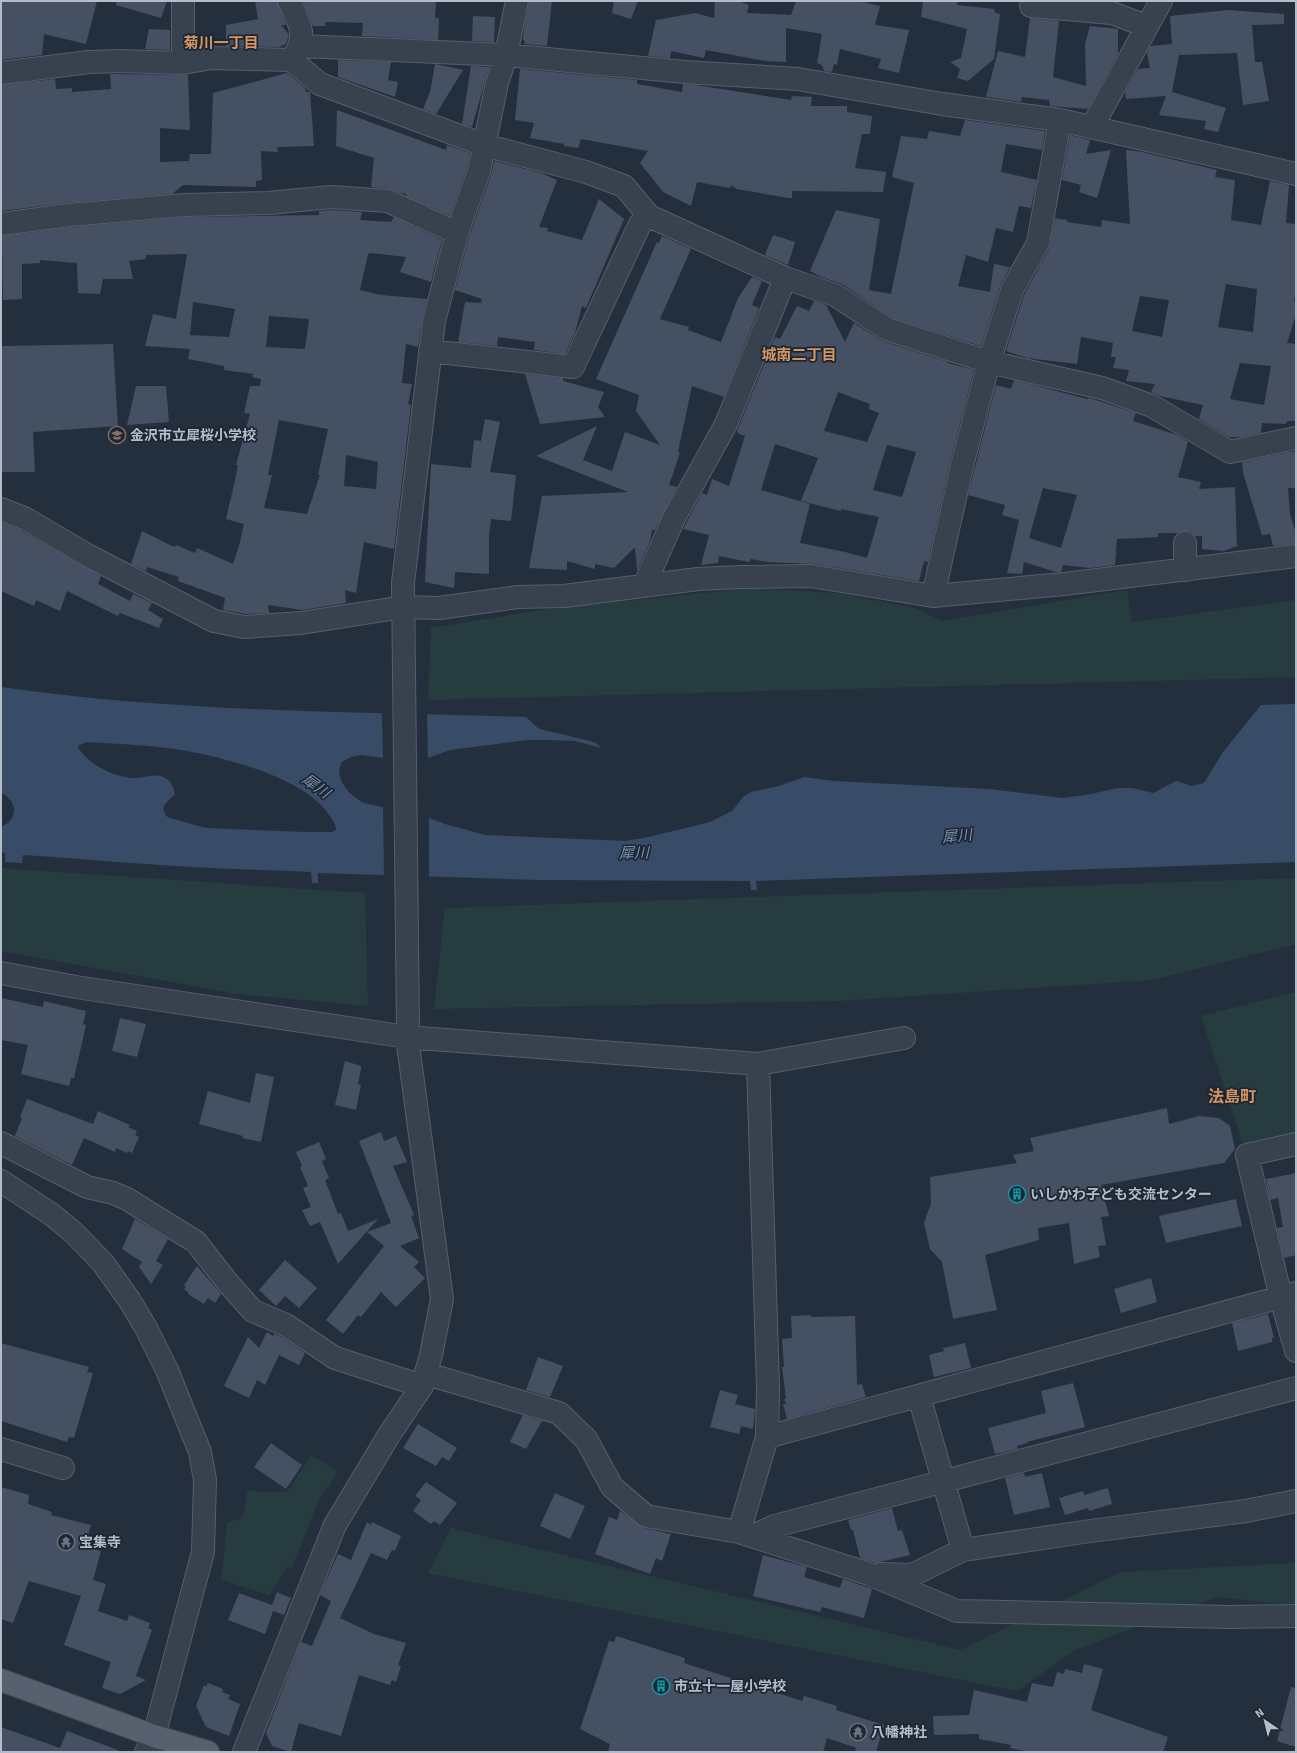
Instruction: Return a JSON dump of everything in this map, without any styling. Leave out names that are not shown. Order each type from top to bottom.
[{"type":"main road","points":[[1,1680],[150,1744],[208,1752]]},
{"type":"street","points":[[183,1],[183,63]]},
{"type":"street","points":[[289,1],[301,26],[296,53],[320,84],[484,145],[586,172],[624,186],[649,216],[785,278],[835,295],[886,329],[989,362],[1102,388],[1152,406],[1230,452],[1296,438]]},
{"type":"street","points":[[244,1752],[335,1526],[389,1435],[424,1380],[442,1299],[408,1034],[402,612],[403,583],[434,321],[457,233],[479,171],[497,83],[506,55],[516,1]]},
{"type":"street","points":[[1092,126],[1161,1]]},
{"type":"street","points":[[1031,6],[1112,13],[1146,26]]},
{"type":"street","points":[[1,73],[89,62],[119,61],[183,63],[211,58],[296,53],[506,55],[685,72],[798,79],[942,104],[1060,120],[1092,126],[1296,173]]},
{"type":"street","points":[[933,596],[963,462],[989,362],[1012,290],[1038,243],[1060,120]]},
{"type":"street","points":[[1,224],[69,215],[185,205],[269,203],[331,197],[388,201],[457,233]]},
{"type":"street","points":[[430,351],[573,367],[640,224],[649,216]]},
{"type":"street","points":[[644,586],[674,518],[726,424],[785,278]]},
{"type":"street","points":[[1,509],[26,519],[89,556],[214,621],[244,627],[301,623],[439,608],[518,597],[564,596],[725,578],[811,576],[933,596],[1064,584],[1296,556]]},
{"type":"street","points":[[1185,542],[1185,570]]},
{"type":"street","points":[[1,973],[76,987],[408,1034],[758,1064],[904,1038]]},
{"type":"street","points":[[746,1534],[767,1437],[768,1388],[758,1064]]},
{"type":"street","points":[[1,1143],[86,1187],[113,1193],[127,1199],[196,1242],[228,1283],[253,1311],[286,1325],[335,1358],[559,1413],[586,1439],[612,1487],[646,1516],[746,1534],[866,1573],[957,1610],[1229,1617],[1296,1616]]},
{"type":"street","points":[[1296,1144],[1247,1155],[1289,1296],[1296,1351]]},
{"type":"street","points":[[5,1184],[51,1214],[73,1232],[103,1263],[130,1301],[146,1328],[167,1370],[200,1452],[205,1480],[203,1552],[150,1744]]},
{"type":"street","points":[[767,1437],[1289,1296]]},
{"type":"street","points":[[746,1534],[1296,1388]]},
{"type":"street","points":[[919,1396],[962,1550]]},
{"type":"street","points":[[1,1448],[63,1468]]},
{"type":"street","points":[[866,1573],[912,1575],[962,1550],[1083,1532],[1246,1511],[1296,1501]]},
{"type":"green space","points":[[751,588],[838,593],[915,608],[942,621],[1127,590],[1132,622],[1296,600],[1296,677],[428,700],[431,628],[540,610]]},
{"type":"green space","points":[[1,868],[365,893],[368,1006],[237,994],[1,951]]},
{"type":"green space","points":[[1296,878],[1296,944],[1153,980],[838,1001],[434,1009],[445,908]]},
{"type":"green space","points":[[1296,992],[1296,1134],[1243,1144],[1201,1016]]},
{"type":"green space","points":[[311,1455],[338,1471],[317,1504],[292,1569],[287,1567],[269,1595],[221,1580],[227,1523],[243,1518],[247,1491],[287,1492]]},
{"type":"green space","points":[[451,1528],[960,1650],[1121,1572],[1296,1563],[1296,1606],[1216,1597],[1075,1650],[1017,1691],[428,1573]]},
{"type":"water","name":"犀川","points":[[1,687],[131,702],[263,710],[526,717],[539,729],[596,743],[601,748],[575,741],[527,740],[450,750],[428,758],[383,758],[361,755],[351,757],[342,762],[339,774],[344,786],[349,792],[364,803],[429,818],[485,835],[625,841],[649,837],[710,822],[732,811],[744,796],[751,792],[779,786],[804,777],[834,781],[989,789],[1062,798],[1086,795],[1118,788],[1132,788],[1153,793],[1176,781],[1192,786],[1204,783],[1223,752],[1261,705],[1296,704],[1296,862],[756,881],[757,890],[751,890],[750,881],[539,880],[318,873],[318,883],[312,883],[311,872],[187,867],[23,855],[22,863],[5,862],[5,853],[1,852],[1,827],[7,824],[11,819],[14,810],[11,801],[7,796],[1,793]],"holes":[[[87,742],[169,748],[198,753],[260,770],[299,789],[315,800],[332,818],[336,830],[332,832],[305,832],[206,828],[170,818],[166,816],[163,809],[165,804],[175,794],[170,782],[166,778],[160,776],[135,778],[119,776],[111,773],[89,760],[78,748],[79,745]]]},
{"type":"pier","points":[[382,711],[427,712],[428,760],[383,760]]},
{"type":"pier","points":[[383,806],[429,816],[429,878],[384,877]]},
{"type":"building","points":[[1,1],[97,1],[86,44],[44,34],[42,55],[1,60]]},
{"type":"building","points":[[116,1],[167,1],[161,18],[116,5]]},
{"type":"building","points":[[255,1],[277,1],[286,25],[281,25],[289,35],[286,44],[279,47],[226,46],[226,25],[258,19]]},
{"type":"building","points":[[303,1],[436,2],[435,18],[439,18],[438,40],[362,36],[363,23],[325,22],[326,26],[313,26]]},
{"type":"building","points":[[529,1],[552,1],[547,46],[524,44],[524,30]]},
{"type":"building","points":[[614,1],[638,1],[631,19],[612,13]]},
{"type":"building","points":[[715,1],[738,1],[749,5],[747,13],[791,15],[796,1],[859,1],[880,6],[875,25],[909,30],[899,73],[878,68],[881,59],[840,49],[837,65],[834,64],[832,72],[824,71],[822,65],[817,63],[822,34],[786,28],[786,62],[765,61],[706,50],[704,58],[671,51],[670,58],[648,56],[656,20],[695,13],[714,18]]},
{"type":"building","points":[[923,1],[958,1],[957,5],[994,9],[995,13],[1000,14],[994,59],[968,81],[957,78],[960,69],[950,62],[961,58],[967,29],[921,17]]},
{"type":"building","points":[[1228,10],[1284,14],[1284,24],[1252,25],[1255,62],[1262,62],[1269,101],[1243,105],[1237,53],[1179,55],[1172,92],[1226,108],[1218,132],[1204,129],[1206,121],[1159,115],[1166,96],[1126,99],[1125,92],[1138,69],[1150,68],[1147,53],[1150,46],[1172,44],[1170,16]]},
{"type":"building","points":[[473,16],[495,17],[494,42],[472,41]]},
{"type":"building","points":[[1030,18],[1059,21],[1053,77],[1086,86],[1085,44],[1090,26],[1118,29],[1118,54],[1088,109],[1050,106],[1049,100],[1022,97],[1021,102],[986,97],[998,51],[1025,57]]},
{"type":"building","points":[[149,29],[170,30],[170,50],[145,49]]},
{"type":"building","points":[[338,60],[391,62],[388,80],[398,82],[395,97],[338,77]]},
{"type":"building","points":[[435,64],[463,70],[436,114],[423,109],[430,92]]},
{"type":"building","points":[[471,66],[489,67],[472,127],[462,124]]},
{"type":"building","points":[[520,69],[637,80],[637,84],[682,92],[683,84],[791,100],[792,96],[812,97],[811,106],[847,106],[847,112],[872,116],[870,134],[862,134],[855,168],[886,172],[883,192],[792,191],[792,198],[788,198],[737,189],[731,185],[730,188],[697,182],[691,206],[663,192],[640,163],[648,151],[581,139],[578,148],[530,138],[534,123],[515,120]]},
{"type":"building","points":[[287,73],[305,88],[306,92],[310,92],[314,146],[277,147],[278,152],[261,151],[262,180],[256,181],[256,187],[183,185],[172,194],[67,203],[1,211],[1,85],[55,79],[56,89],[72,88],[72,92],[111,89],[110,74],[188,75],[190,130],[160,128],[160,162],[189,161],[190,154],[211,154],[213,93]]},
{"type":"building","points":[[337,110],[446,150],[447,145],[470,153],[467,168],[450,216],[406,196],[407,194],[389,189],[371,187],[374,158],[336,146]]},
{"type":"building","points":[[965,120],[1045,131],[1042,150],[1006,144],[1001,172],[1037,180],[1031,208],[1019,206],[1013,232],[996,228],[988,262],[966,255],[958,286],[990,292],[994,264],[1010,267],[1000,286],[981,346],[892,318],[842,284],[821,277],[810,271],[836,210],[880,219],[869,290],[891,294],[914,183],[892,177],[901,136],[927,139],[929,131],[960,136]]},
{"type":"building","points":[[1070,135],[1090,140],[1086,154],[1111,150],[1097,198],[1079,192],[1081,185],[1062,180]]},
{"type":"building","points":[[1126,150],[1142,152],[1217,170],[1215,177],[1235,180],[1231,220],[1261,225],[1270,181],[1289,185],[1286,223],[1296,224],[1296,288],[1294,301],[1296,302],[1296,314],[1287,343],[1296,344],[1296,421],[1288,421],[1285,424],[1262,423],[1261,433],[1241,437],[1229,437],[1199,419],[1203,405],[1160,396],[1151,392],[1155,384],[1126,381],[1129,370],[1113,368],[1116,357],[1111,357],[1113,343],[1081,337],[1077,364],[1027,358],[1006,351],[1024,295],[1049,249],[1055,218],[1067,220],[1067,222],[1101,227],[1102,220],[1130,224]],"holes":[[[1226,284],[1257,289],[1253,332],[1218,327]],[[1140,296],[1169,300],[1162,337],[1132,331]],[[1240,363],[1271,366],[1264,405],[1230,399]]]},
{"type":"building","points":[[495,161],[541,173],[557,180],[539,227],[548,228],[547,231],[582,240],[599,199],[624,219],[586,308],[582,306],[575,333],[565,354],[534,350],[535,342],[498,337],[497,346],[458,342],[465,302],[481,303],[482,299],[455,290],[469,237]]},
{"type":"building","points":[[331,210],[362,212],[360,220],[391,222],[394,217],[442,240],[431,282],[400,272],[406,257],[371,253],[368,254],[360,290],[381,295],[427,299],[422,319],[418,347],[406,344],[402,383],[412,384],[408,404],[411,405],[394,549],[364,542],[356,593],[345,590],[346,603],[302,610],[268,605],[269,613],[247,614],[223,610],[225,598],[178,581],[179,577],[147,567],[146,571],[131,564],[142,531],[174,547],[176,545],[195,553],[197,548],[233,564],[244,524],[226,519],[238,465],[236,465],[250,414],[244,413],[250,386],[260,386],[261,379],[252,377],[253,374],[224,370],[224,366],[188,359],[190,349],[145,346],[153,314],[176,319],[187,254],[146,255],[146,259],[129,261],[133,279],[103,279],[100,294],[78,293],[77,263],[40,260],[40,263],[22,264],[22,299],[3,300],[2,236],[70,227],[186,217],[319,215],[319,211]],"holes":[[[193,302],[235,309],[229,337],[190,335]],[[269,316],[309,319],[305,349],[266,347]],[[279,420],[328,429],[318,475],[320,475],[307,514],[264,508],[272,475],[268,475]],[[346,455],[378,462],[376,489],[344,486]]]},
{"type":"building","points":[[773,235],[795,242],[788,265],[765,255]]},
{"type":"building","points":[[662,236],[691,249],[660,319],[689,327],[688,330],[721,342],[738,298],[752,277],[762,281],[752,305],[759,308],[724,397],[692,386],[678,452],[680,453],[669,485],[677,487],[655,530],[652,530],[650,541],[637,571],[635,547],[614,568],[595,564],[595,569],[567,561],[567,570],[529,568],[542,496],[628,492],[536,456],[597,426],[583,460],[612,471],[625,432],[660,445],[636,411],[639,395],[596,379],[657,242],[659,243]]},
{"type":"building","points":[[814,301],[826,305],[845,342],[854,323],[883,341],[948,363],[974,370],[951,459],[928,562],[924,561],[919,581],[813,564],[767,562],[751,559],[749,562],[719,556],[718,563],[701,565],[709,535],[683,529],[702,493],[707,495],[712,479],[729,486],[745,436],[739,434],[737,431],[775,337],[780,339],[797,306],[809,311]],"holes":[[[838,392],[870,404],[869,409],[879,413],[867,442],[824,431]],[[775,444],[818,458],[801,501],[841,511],[841,509],[879,517],[867,558],[800,543],[810,504],[761,490]],[[887,445],[916,452],[902,497],[873,490]]]},
{"type":"building","points":[[113,344],[118,426],[33,432],[35,472],[1,472],[1,346]]},
{"type":"building","points":[[525,374],[563,378],[563,381],[604,392],[598,407],[605,417],[540,424]]},
{"type":"building","points":[[1014,380],[1087,399],[1093,399],[1136,413],[1133,421],[1177,435],[1188,442],[1178,477],[1201,482],[1199,489],[1235,487],[1237,546],[1224,551],[1202,549],[1202,536],[1195,536],[1191,532],[1158,533],[1158,537],[1117,539],[1115,565],[1090,568],[1063,565],[1061,572],[1056,572],[1024,562],[1022,574],[1007,573],[1019,520],[1002,515],[1005,505],[968,495],[996,385],[1011,389]],"holes":[[[1043,488],[1077,495],[1061,548],[1029,538]]]},
{"type":"building","points":[[136,386],[166,386],[169,422],[127,425]]},
{"type":"building","points":[[485,419],[500,422],[490,472],[516,475],[511,521],[491,519],[489,537],[489,574],[455,572],[454,588],[425,582],[431,464],[471,468],[474,440],[481,441]]},
{"type":"building","points":[[1289,452],[1296,452],[1296,488],[1288,488],[1290,515],[1296,533],[1296,544],[1273,546],[1270,534],[1262,535],[1243,473],[1242,462]]},
{"type":"building","points":[[1,522],[20,530],[101,576],[98,584],[130,601],[133,594],[152,603],[148,610],[163,619],[159,628],[120,613],[118,616],[67,591],[60,611],[36,600],[34,606],[1,591]]},
{"type":"building","points":[[1,998],[43,1007],[44,1001],[86,1011],[83,1024],[86,1025],[74,1078],[71,1078],[69,1086],[21,1074],[28,1045],[1,1040]]},
{"type":"building","points":[[120,1018],[146,1024],[137,1057],[112,1051]]},
{"type":"building","points":[[345,1061],[361,1066],[358,1084],[361,1085],[356,1110],[335,1105]]},
{"type":"building","points":[[256,1073],[274,1077],[261,1142],[242,1138],[243,1136],[199,1124],[208,1091],[250,1103]]},
{"type":"building","points":[[27,1099],[93,1124],[98,1111],[130,1125],[128,1127],[137,1131],[135,1135],[139,1137],[132,1153],[128,1151],[127,1153],[116,1148],[115,1152],[84,1138],[72,1165],[15,1136]]},
{"type":"building","name":"いしかわ子ども交流センター","points":[[1167,1108],[1169,1124],[1199,1116],[1219,1118],[1230,1126],[1235,1149],[1224,1163],[1101,1185],[1109,1216],[1101,1217],[1106,1245],[1098,1246],[1100,1257],[1074,1264],[1069,1223],[1038,1228],[1039,1240],[985,1255],[997,1310],[953,1319],[942,1262],[930,1249],[924,1223],[931,1203],[930,1177],[1017,1163],[1013,1155],[1034,1151],[1030,1138]]},
{"type":"building","points":[[381,1132],[384,1141],[396,1136],[407,1162],[393,1166],[414,1215],[411,1216],[419,1238],[400,1246],[419,1262],[414,1267],[425,1278],[396,1307],[381,1292],[361,1317],[358,1315],[343,1334],[326,1320],[384,1246],[367,1232],[391,1223],[359,1141]]},
{"type":"building","points":[[319,1142],[326,1159],[322,1161],[329,1178],[325,1180],[338,1214],[341,1213],[348,1231],[378,1219],[338,1264],[320,1222],[310,1226],[302,1210],[311,1207],[303,1188],[308,1186],[300,1167],[302,1166],[296,1152]]},
{"type":"building","points":[[1296,1173],[1296,1255],[1284,1258],[1277,1228],[1283,1227],[1278,1198],[1270,1200],[1266,1179]]},
{"type":"building","points":[[1236,1199],[1242,1226],[1166,1243],[1159,1216]]},
{"type":"building","points":[[135,1219],[168,1239],[156,1261],[163,1265],[151,1284],[139,1267],[142,1262],[122,1249]]},
{"type":"building","points":[[285,1260],[317,1288],[299,1308],[285,1296],[276,1306],[259,1290]]},
{"type":"building","points":[[197,1266],[221,1294],[215,1303],[208,1298],[204,1304],[188,1294],[189,1293],[184,1289],[186,1287],[184,1285]]},
{"type":"building","points":[[1151,1278],[1157,1302],[1121,1313],[1114,1289]]},
{"type":"building","points":[[1268,1314],[1274,1338],[1272,1338],[1272,1342],[1238,1351],[1232,1323]]},
{"type":"building","points":[[811,1315],[811,1317],[855,1316],[857,1385],[862,1384],[866,1397],[787,1419],[783,1404],[786,1404],[784,1399],[786,1399],[782,1367],[784,1367],[782,1339],[792,1338],[791,1316]]},
{"type":"building","points":[[267,1332],[273,1336],[274,1334],[280,1336],[305,1353],[299,1365],[279,1355],[265,1385],[257,1380],[249,1398],[224,1386],[248,1337],[259,1348]]},
{"type":"building","points":[[1,1343],[89,1367],[87,1372],[93,1373],[74,1438],[69,1437],[67,1442],[1,1421]]},
{"type":"building","points":[[965,1343],[971,1368],[934,1377],[929,1355],[944,1351],[943,1348]]},
{"type":"building","points":[[538,1357],[563,1366],[550,1397],[526,1390]]},
{"type":"building","points":[[1073,1383],[1085,1427],[1027,1442],[1017,1446],[1018,1449],[995,1454],[988,1428],[1046,1413],[1041,1391]]},
{"type":"building","points":[[720,1390],[738,1395],[735,1404],[755,1409],[753,1429],[741,1426],[739,1434],[710,1427]]},
{"type":"building","points":[[523,1415],[542,1421],[526,1449],[510,1442]]},
{"type":"building","points":[[418,1424],[457,1448],[449,1461],[442,1457],[436,1466],[403,1448]]},
{"type":"building","points":[[271,1443],[302,1465],[286,1489],[254,1467]]},
{"type":"building","points":[[1024,1473],[1025,1477],[1042,1473],[1050,1507],[1014,1515],[1005,1478]]},
{"type":"building","points":[[426,1482],[457,1503],[440,1525],[434,1521],[431,1524],[413,1511],[421,1500],[415,1496]]},
{"type":"building","points":[[1,1487],[29,1495],[28,1504],[52,1512],[51,1515],[91,1525],[85,1546],[101,1551],[93,1580],[106,1584],[98,1611],[127,1621],[129,1615],[150,1623],[148,1628],[152,1630],[136,1676],[146,1680],[120,1694],[102,1688],[111,1662],[64,1645],[81,1596],[29,1581],[13,1623],[1,1619]]},
{"type":"building","points":[[1108,1488],[1112,1504],[1089,1511],[1084,1495]]},
{"type":"building","points":[[1083,1491],[1088,1508],[1065,1515],[1059,1498]]},
{"type":"building","points":[[555,1493],[585,1506],[570,1539],[540,1526]]},
{"type":"building","points":[[892,1508],[898,1531],[902,1530],[910,1555],[875,1563],[860,1558],[853,1530],[851,1530],[848,1520]]},
{"type":"building","points":[[620,1511],[644,1528],[671,1534],[662,1561],[656,1558],[650,1574],[595,1554],[609,1517],[617,1520]]},
{"type":"building","points":[[367,1522],[371,1525],[372,1522],[401,1536],[395,1551],[392,1550],[387,1560],[371,1553],[340,1618],[374,1634],[406,1643],[398,1665],[401,1666],[396,1682],[392,1680],[390,1685],[359,1675],[341,1736],[299,1723],[291,1752],[272,1746],[266,1733],[301,1642],[312,1646],[331,1601],[320,1595],[338,1554],[351,1560]]},
{"type":"building","points":[[763,1555],[807,1567],[804,1577],[840,1588],[843,1579],[872,1589],[864,1618],[822,1607],[820,1612],[753,1596]]},
{"type":"building","points":[[277,1592],[291,1598],[284,1615],[273,1611],[265,1634],[228,1620],[239,1593],[272,1605]]},
{"type":"building","name":"市立十一屋小学校","points":[[616,1636],[685,1658],[684,1663],[802,1701],[804,1696],[837,1706],[836,1710],[884,1725],[876,1752],[855,1752],[856,1748],[827,1738],[823,1752],[608,1752],[610,1744],[580,1729],[609,1641],[614,1642]]},
{"type":"building","points":[[1084,1664],[1103,1669],[1091,1710],[1168,1737],[1163,1752],[1030,1752],[1010,1748],[1011,1745],[979,1739],[979,1734],[934,1735],[933,1716],[969,1715],[974,1690],[1027,1702],[1032,1683],[1053,1687],[1057,1672],[1064,1674],[1065,1669],[1082,1673]]},
{"type":"building","points":[[208,1683],[223,1689],[222,1692],[230,1695],[228,1699],[240,1704],[229,1736],[206,1727],[196,1706],[204,1685],[206,1687]]},
{"type":"building","points":[[1291,1687],[1296,1688],[1296,1747],[1277,1741]]},
{"type":"building","points":[[1,1727],[60,1748],[67,1731],[118,1750],[118,1752],[1,1752]]},
{"type":"place","name":"金沢市立犀桜小学校","points":[[117,435]]},
{"type":"place","name":"いしかわ子ども交流センター","points":[[1017,1194]]},
{"type":"place","name":"宝集寺","points":[[66,1542]]},
{"type":"place","name":"市立十一屋小学校","points":[[661,1686]]},
{"type":"place","name":"八幡神社","points":[[858,1732]]},
{"type":"district","name":"菊川一丁目","points":[[221,43]]},
{"type":"district","name":"城南二丁目","points":[[799,355]]},
{"type":"district","name":"法島町","points":[[1232,1097]]}]
